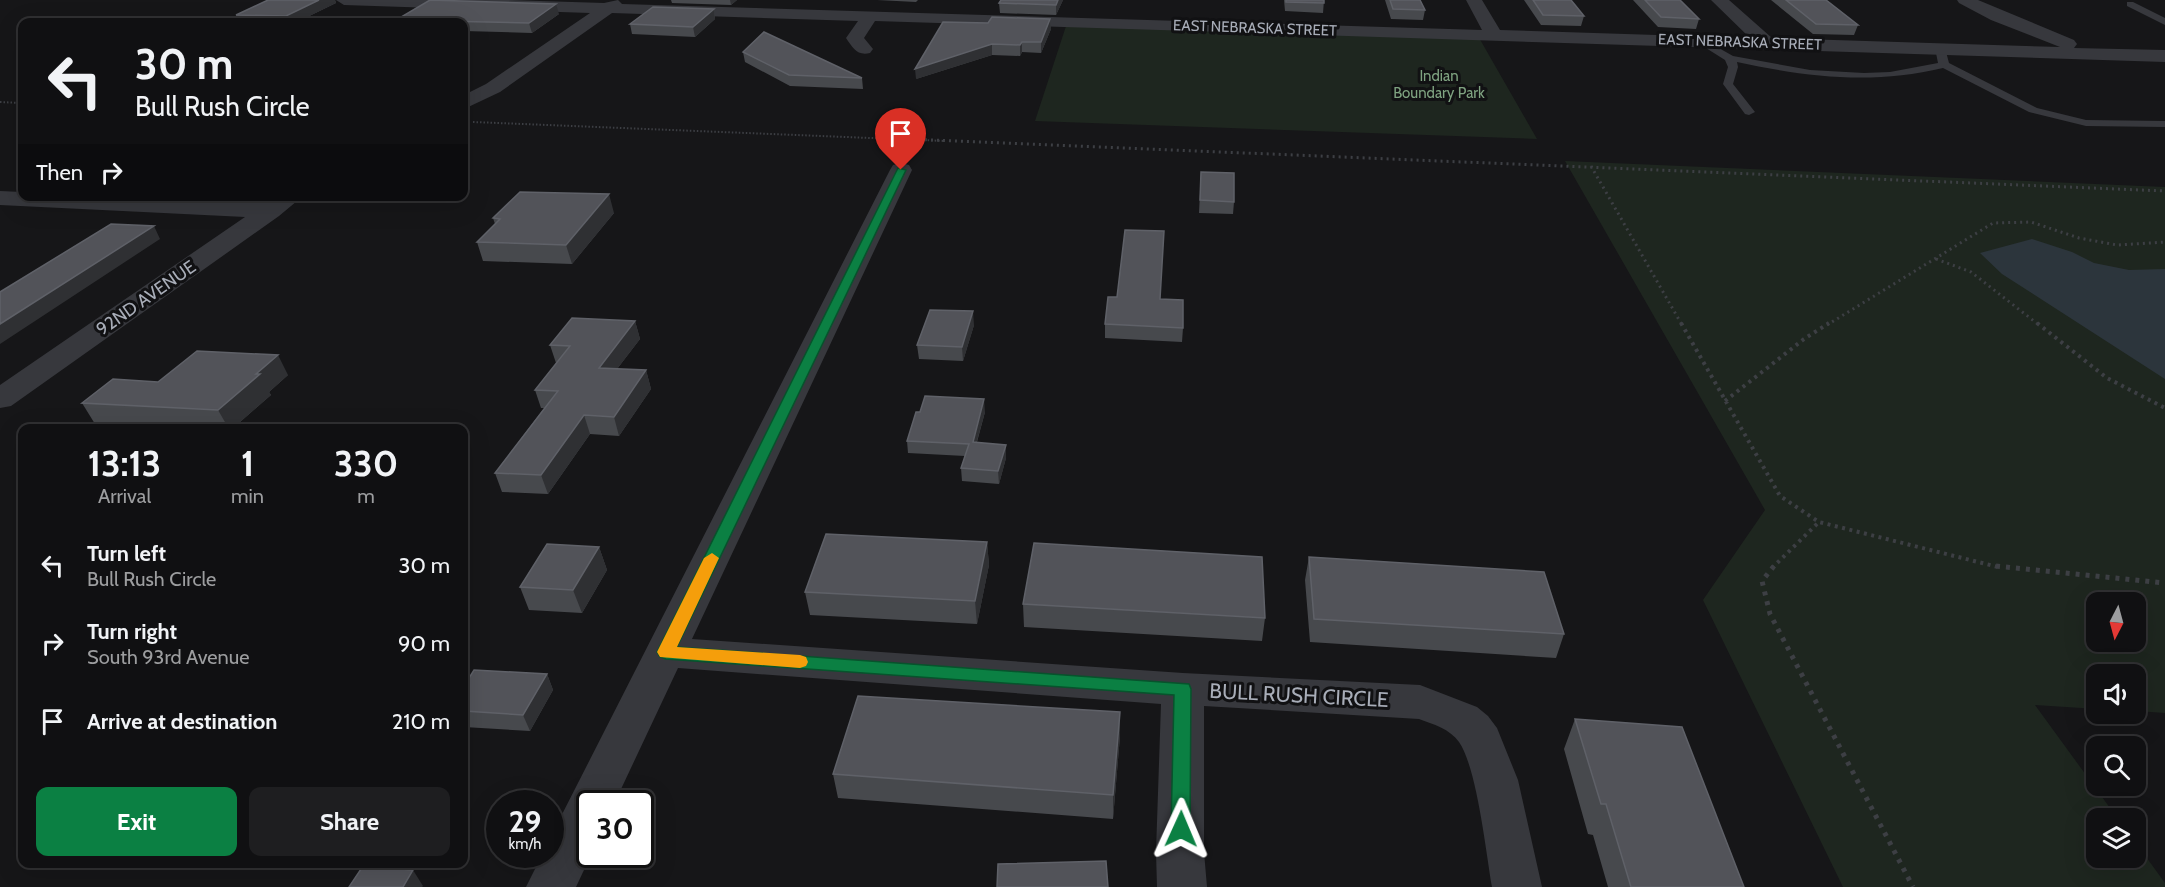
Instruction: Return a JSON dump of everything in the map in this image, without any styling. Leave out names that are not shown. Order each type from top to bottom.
[{"type":"street","name":"EAST NEBRASKA STREET","points":[[344,0],[614,4],[959,18],[1231,18],[1494,35],[1766,42],[1942,57],[2084,53],[2165,56]]},
{"type":"street","points":[[959,18],[969,0]]},
{"type":"street","points":[[1474,0],[1494,35]]},
{"type":"street","points":[[1719,0],[1766,42]]},
{"type":"street","points":[[1965,0],[1996,16],[2084,53]]},
{"type":"street","points":[[379,17],[409,2]]},
{"type":"street","points":[[468,101],[493,88],[614,4]]},
{"type":"street","points":[[864,49],[855,38],[870,16]]},
{"type":"street","points":[[598,790],[901,170]]},
{"type":"street","points":[[0,198],[18,198]]},
{"type":"street","points":[[140,201],[281,204]]},
{"type":"street","name":"92ND AVENUE","points":[[0,399],[281,204]]},
{"type":"street","name":"BULL RUSH CIRCLE","points":[[666,652],[1183,689],[1420,702],[1447,710],[1473,728],[1489,756],[1517,887]]},
{"type":"street","points":[[1182,887],[1180,852],[1183,689]]},
{"type":"street","points":[[551,887],[576,835]]},
{"type":"lane","points":[[2130,4],[2165,22]]},
{"type":"lane","points":[[1701,41],[1730,58],[1781,69],[1859,77],[1911,74],[1942,57],[2033,110],[2086,123],[2165,124]]},
{"type":"lane","points":[[1730,58],[1733,67],[1728,84],[1749,112]]},
{"type":"path","points":[[0,102],[18,103]]},
{"type":"path","points":[[468,122],[2165,191]]},
{"type":"path","points":[[1591,166],[1780,496],[1819,522],[2003,568],[2165,583]]},
{"type":"path","points":[[1725,401],[1804,339],[1993,223],[2031,222],[2079,238],[2117,245],[2165,242]]},
{"type":"path","points":[[1935,258],[1971,272],[2107,378],[2165,408]]},
{"type":"path","points":[[1819,522],[1771,569],[1762,581],[1770,615],[1913,887]]},
{"type":"green space","name":"Indian Boundary Park","points":[[1067,23],[1478,36],[1537,139],[1035,121]]},
{"type":"green space","points":[[1565,161],[2165,187],[2165,713],[2146,712],[2146,664],[2086,664],[2086,708],[2035,705],[2086,775],[2086,796],[2101,796],[2110,808],[2086,808],[2086,868],[2146,868],[2146,857],[2165,883],[2165,887],[1843,887],[1703,600],[1765,510]]},
{"type":"shaded area","points":[[2032,239],[2072,252],[2094,263],[2129,270],[2165,269],[2165,379],[2002,274],[1980,253]]},
{"type":"building","points":[[268,0],[319,0],[286,16],[236,15]]},
{"type":"building","points":[[430,0],[556,4],[529,23],[468,22],[468,18],[399,18]]},
{"type":"building","points":[[1001,0],[1058,0],[1056,5],[999,3]]},
{"type":"building","points":[[1286,0],[1324,0],[1324,3],[1286,2]]},
{"type":"building","points":[[1390,0],[1420,0],[1425,10],[1393,9]]},
{"type":"building","points":[[1533,0],[1571,0],[1584,16],[1543,15]]},
{"type":"building","points":[[1645,0],[1680,0],[1699,19],[1661,17]]},
{"type":"building","points":[[1786,0],[1826,0],[1858,25],[1816,24]]},
{"type":"building","points":[[653,7],[714,9],[693,27],[630,24]]},
{"type":"building","points":[[992,17],[1050,19],[1041,42],[1022,42],[1020,45],[992,44],[915,69],[943,22],[988,23]]},
{"type":"building","points":[[764,32],[862,78],[789,75],[743,52]]},
{"type":"building","points":[[1201,172],[1234,173],[1234,202],[1200,200]]},
{"type":"building","points":[[520,192],[609,194],[566,245],[477,242],[500,219],[493,218]]},
{"type":"building","points":[[111,224],[154,226],[0,324],[0,292]]},
{"type":"building","points":[[1125,230],[1164,231],[1160,299],[1183,300],[1183,328],[1105,324],[1108,297],[1117,297]]},
{"type":"building","points":[[930,310],[973,311],[962,347],[917,345]]},
{"type":"building","points":[[572,318],[635,321],[599,368],[646,370],[614,417],[584,415],[541,475],[495,473],[558,391],[535,390],[570,346],[550,345]]},
{"type":"building","points":[[197,351],[278,355],[256,374],[260,374],[218,410],[82,403],[113,379],[158,382]]},
{"type":"building","points":[[925,396],[984,399],[973,442],[1006,445],[998,471],[961,468],[969,444],[907,441],[916,412],[920,412]]},
{"type":"building","points":[[826,534],[987,542],[975,601],[805,592]]},
{"type":"building","points":[[1034,543],[1262,557],[1265,618],[1023,604]]},
{"type":"building","points":[[547,544],[599,547],[573,590],[520,587]]},
{"type":"building","points":[[1309,557],[1544,572],[1564,634],[1314,619]]},
{"type":"building","points":[[474,670],[547,674],[523,715],[468,711],[468,680]]},
{"type":"building","points":[[858,696],[1120,712],[1113,795],[833,774]]},
{"type":"building","points":[[1575,719],[1682,727],[1744,887],[1631,887],[1606,804],[1601,804]]},
{"type":"building","points":[[1106,861],[1108,887],[997,887],[998,864]]},
{"type":"building","points":[[362,868],[413,870],[403,887],[349,887]]},
{"type":"slow traffic","points":[[712,558],[666,652],[800,662]]},
{"type":"route","points":[[901,170],[666,652],[1183,689],[1181,829]]}]
